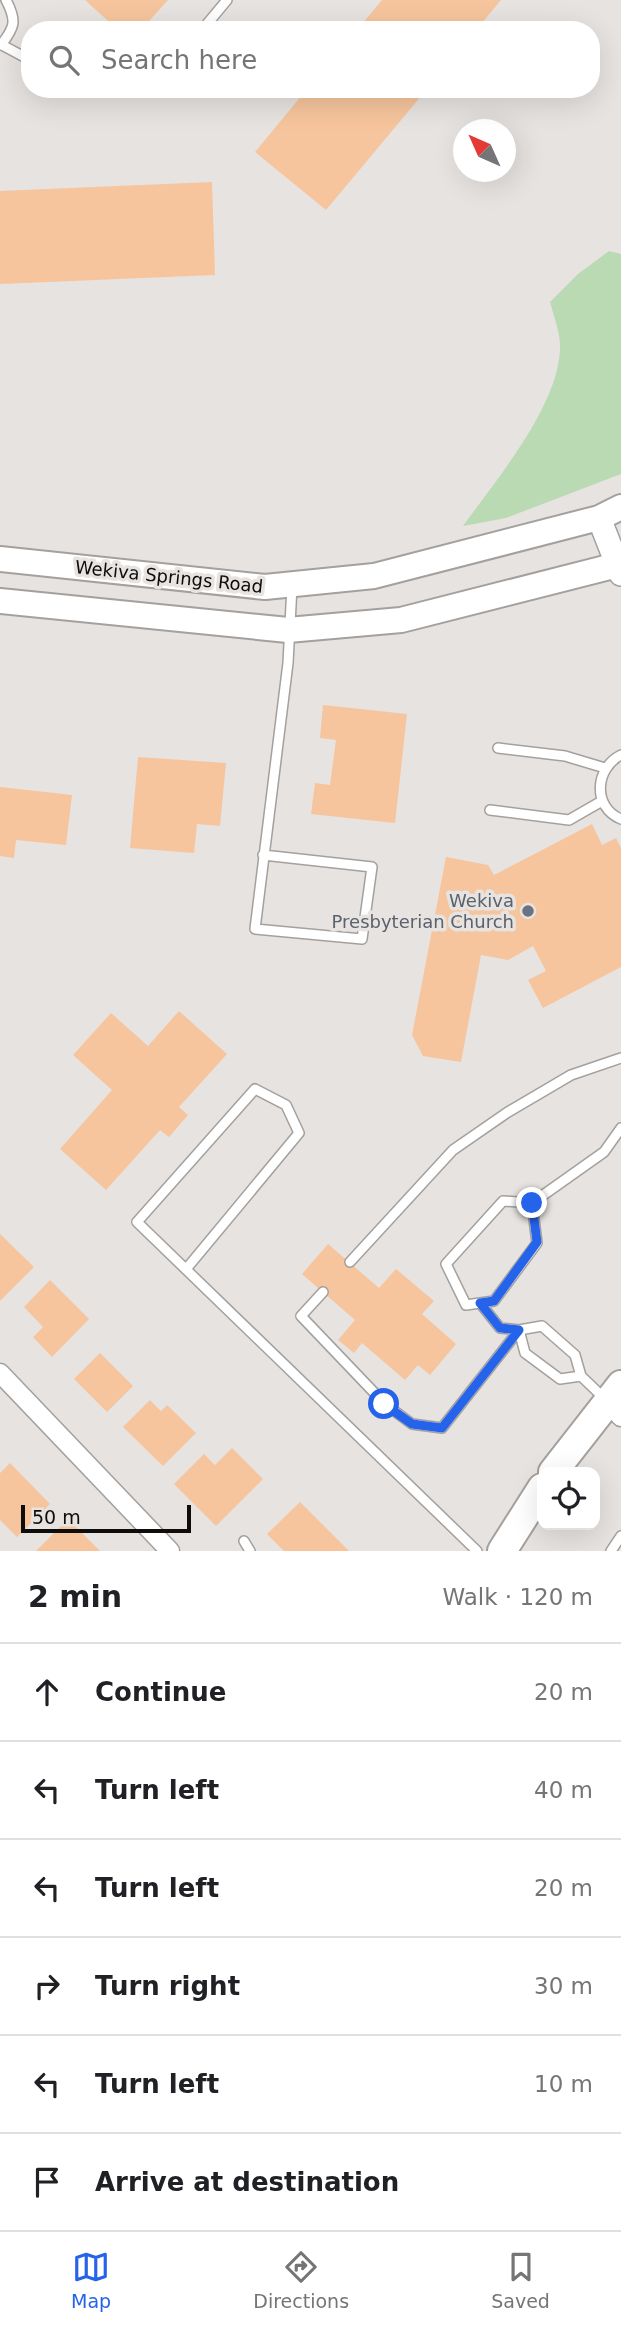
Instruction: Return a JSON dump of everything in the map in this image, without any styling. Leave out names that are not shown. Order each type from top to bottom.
[{"type":"main road","name":"Wekiva Springs Road","points":[[0,559],[265,587],[292,585],[374,576],[598,518],[621,507]]},
{"type":"main road","points":[[0,601],[288,630],[401,620],[620,568]]},
{"type":"main road","points":[[558,1467],[617,1401]]},
{"type":"main road","points":[[502,1551],[537,1496]]},
{"type":"street","points":[[598,518],[620,568]]},
{"type":"street","points":[[0,1373],[170,1551]]},
{"type":"lane","points":[[6,0],[13,13],[13,29],[1,44],[21,55]]},
{"type":"lane","points":[[210,21],[227,0]]},
{"type":"lane","points":[[263,855],[372,867],[362,939],[255,929],[263,855],[288,663],[292,585]]},
{"type":"lane","points":[[498,748],[565,756],[605,768]]},
{"type":"lane","points":[[621,755],[605,768],[600,779],[602,801],[608,810],[621,819]]},
{"type":"lane","points":[[490,810],[569,820],[602,801]]},
{"type":"lane","points":[[350,1262],[453,1150],[508,1112],[571,1075],[621,1058]]},
{"type":"lane","points":[[187,1268],[299,1133],[286,1105],[255,1089],[137,1222],[477,1551]]},
{"type":"lane","points":[[532,1203],[537,1242],[494,1301],[467,1305],[446,1264],[503,1201],[532,1203],[604,1152],[621,1128]]},
{"type":"lane","points":[[323,1292],[301,1316],[384,1404],[412,1424],[442,1428],[519,1330]]},
{"type":"lane","points":[[480,1303],[500,1328],[519,1330],[542,1326],[575,1355],[581,1376],[617,1401]]},
{"type":"lane","points":[[519,1330],[525,1353],[560,1379],[581,1376]]},
{"type":"lane","points":[[611,1551],[621,1536]]},
{"type":"lane","points":[[244,1541],[250,1551]]},
{"type":"green space","points":[[609,251],[621,254],[621,474],[506,518],[463,526],[508,465],[549,395],[557,371],[560,349],[550,302],[578,274]]},
{"type":"building","points":[[85,0],[168,0],[149,21],[108,21]]},
{"type":"building","points":[[382,0],[501,0],[484,21],[364,21]]},
{"type":"building","points":[[300,98],[419,98],[326,210],[255,152]]},
{"type":"building","points":[[212,182],[215,275],[0,284],[0,191]]},
{"type":"building","points":[[323,705],[407,714],[395,823],[311,814],[315,783],[330,785],[336,740],[320,738]]},
{"type":"building","points":[[138,757],[226,763],[220,826],[197,824],[194,853],[130,848]]},
{"type":"building","points":[[0,787],[72,795],[66,845],[16,840],[14,858],[0,856]]},
{"type":"building","name":"Wekiva Presbyterian Church","points":[[592,824],[602,845],[616,838],[621,848],[621,967],[543,1008],[528,980],[546,971],[533,946],[508,960],[481,955],[461,1062],[423,1056],[412,1035],[446,857],[488,865],[494,875]]},
{"type":"building","points":[[179,1011],[227,1054],[179,1107],[188,1115],[169,1137],[160,1130],[106,1190],[60,1149],[112,1090],[73,1055],[111,1013],[148,1046]]},
{"type":"building","points":[[0,1234],[34,1267],[0,1301]]},
{"type":"building","points":[[328,1244],[379,1288],[396,1269],[434,1301],[422,1314],[456,1344],[430,1375],[418,1365],[405,1380],[362,1343],[354,1353],[338,1340],[355,1320],[302,1274]]},
{"type":"building","points":[[50,1280],[89,1319],[52,1357],[33,1337],[43,1327],[24,1307]]},
{"type":"building","points":[[100,1353],[133,1386],[107,1412],[74,1379]]},
{"type":"building","points":[[150,1400],[161,1411],[167,1405],[196,1433],[163,1466],[123,1427]]},
{"type":"building","points":[[232,1448],[263,1479],[216,1526],[174,1484],[204,1454],[215,1465]]},
{"type":"building","points":[[10,1463],[50,1504],[17,1537],[0,1520],[0,1473]]},
{"type":"building","points":[[300,1502],[349,1551],[284,1551],[267,1534]]},
{"type":"building","points":[[68,1519],[100,1551],[36,1551]]},
{"type":"place","name":"Wekiva Presbyterian Church","points":[[528,911]]},
{"type":"route","points":[[384,1404],[412,1424],[442,1428],[519,1330],[500,1328],[480,1303],[494,1301],[537,1242],[532,1203]]}]
